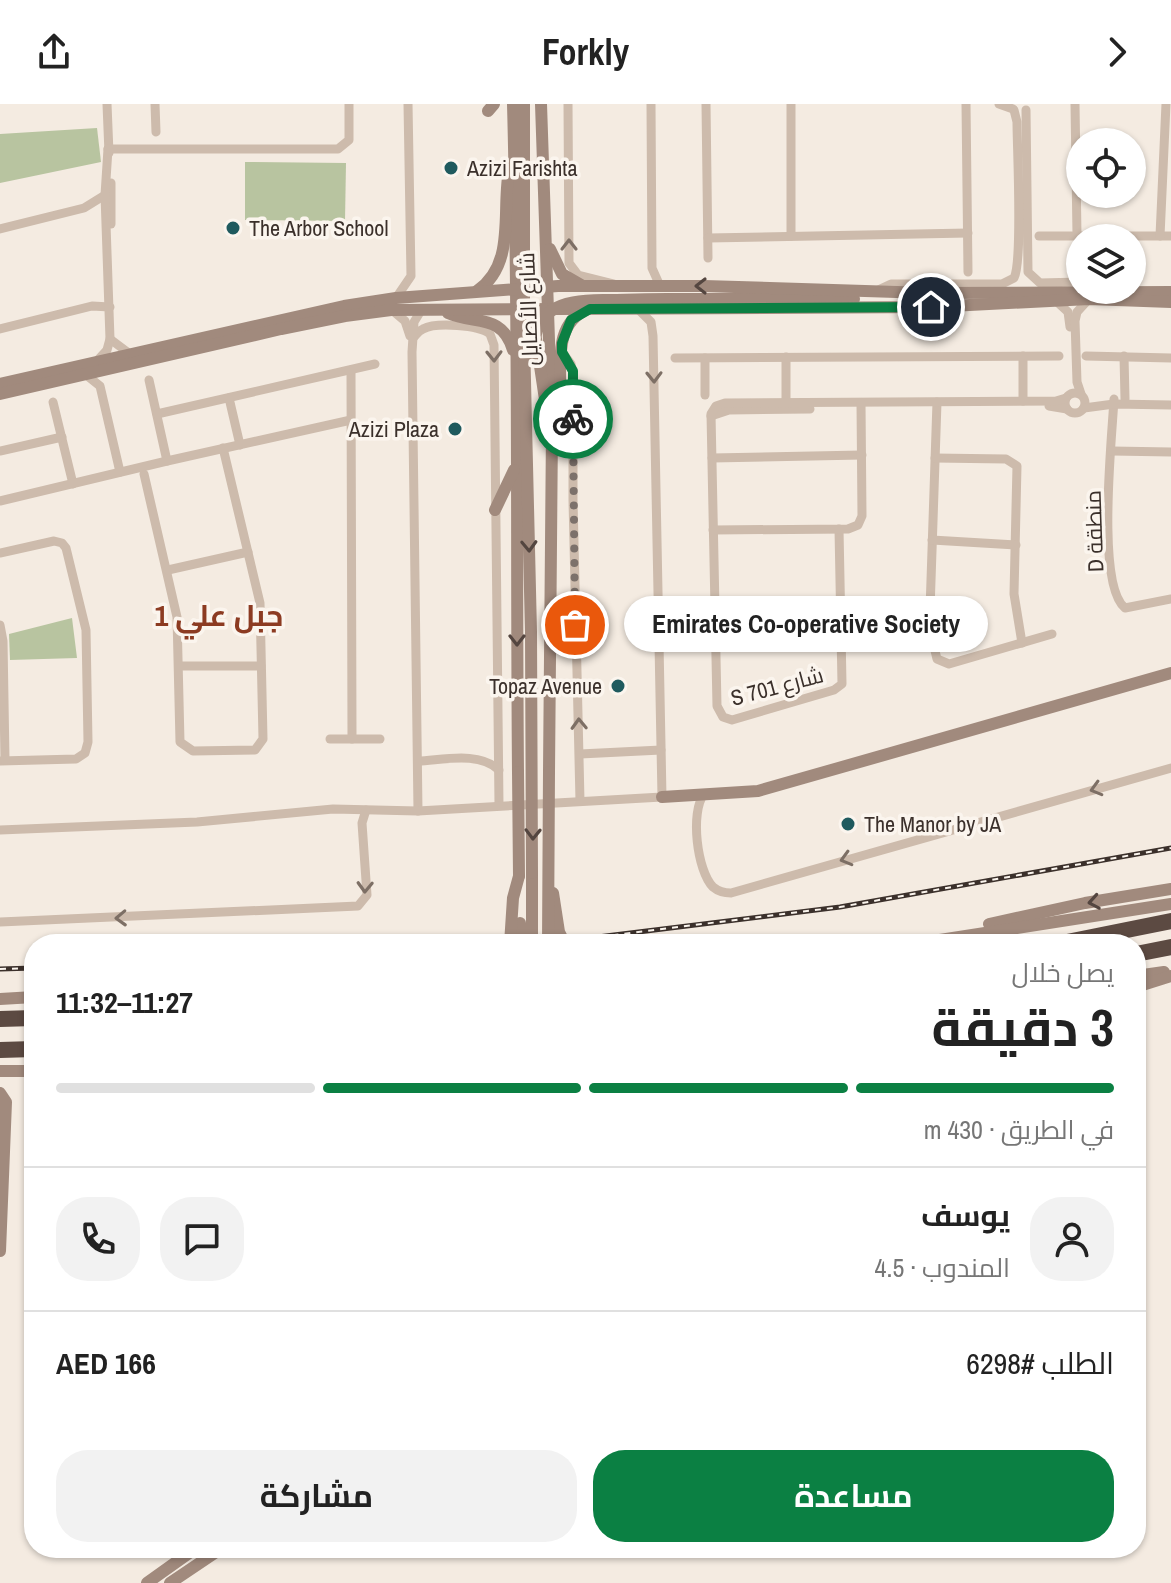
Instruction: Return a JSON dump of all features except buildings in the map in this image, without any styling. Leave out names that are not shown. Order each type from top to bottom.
[{"type":"highway","points":[[1107,934],[1171,921]]},
{"type":"highway","points":[[1146,952],[1171,947]]},
{"type":"highway","points":[[0,1019],[24,1018]]},
{"type":"highway","points":[[0,1050],[24,1049]]},
{"type":"main road","name":"شارع الأصايل","points":[[513,104],[517,288],[515,467],[520,934]]},
{"type":"main road","points":[[524,104],[526,424],[533,748],[532,934]]},
{"type":"main road","name":"شارع الأصايل","points":[[541,104],[552,429],[548,934]]},
{"type":"main road","points":[[477,291],[494,275],[502,256],[505,190],[514,146]]},
{"type":"main road","points":[[546,236],[562,274],[572,282],[588,287]]},
{"type":"main road","points":[[0,384],[309,313],[426,303],[477,291],[660,286],[928,293],[1066,291]]},
{"type":"main road","points":[[517,288],[533,310],[542,387],[552,429]]},
{"type":"main road","points":[[1146,291],[1171,292]]},
{"type":"main road","points":[[526,424],[532,392],[533,339],[537,327],[549,311],[573,301],[866,299],[916,297],[928,293]]},
{"type":"main road","points":[[442,309],[931,307],[1066,300]]},
{"type":"main road","points":[[1146,301],[1171,302]]},
{"type":"main road","points":[[426,303],[454,316],[484,321],[501,329],[508,336],[516,358]]},
{"type":"main road","points":[[0,394],[394,304]]},
{"type":"main road","points":[[552,429],[561,396],[562,352],[567,325],[577,315],[590,309]]},
{"type":"main road","points":[[495,510],[515,467]]},
{"type":"main road","points":[[662,797],[758,791],[1171,673]]},
{"type":"main road","points":[[511,934],[513,898],[519,876]]},
{"type":"main road","points":[[547,882],[556,904],[560,934]]},
{"type":"main road","points":[[953,934],[1052,910],[1171,889]]},
{"type":"main road","points":[[978,934],[1171,904]]},
{"type":"main road","points":[[1146,975],[1171,974]]},
{"type":"main road","points":[[1146,983],[1171,974]]},
{"type":"main road","points":[[0,999],[24,998]]},
{"type":"main road","points":[[0,1071],[24,1071]]},
{"type":"main road","points":[[0,1093],[6,1102],[0,1251]]},
{"type":"main road","points":[[147,1583],[182,1558]]},
{"type":"main road","points":[[170,1583],[207,1558]]},
{"type":"street","points":[[97,361],[107,350],[110,339],[111,198],[107,104]]},
{"type":"street","points":[[155,104],[156,132]]},
{"type":"street","points":[[108,149],[338,149],[349,140],[349,104]]},
{"type":"street","points":[[408,104],[411,276],[426,303],[414,322],[412,352],[418,811]]},
{"type":"street","points":[[568,104],[570,266],[582,276],[621,287]]},
{"type":"street","points":[[651,104],[652,268],[660,286]]},
{"type":"street","points":[[706,104],[708,258]]},
{"type":"street","points":[[791,104],[791,236]]},
{"type":"street","points":[[966,104],[968,272]]},
{"type":"street","points":[[876,291],[894,283],[1009,282],[1018,270],[1023,244],[1028,107],[1012,108],[999,104]]},
{"type":"street","points":[[1075,104],[1077,224]]},
{"type":"street","points":[[1160,236],[1166,104]]},
{"type":"street","points":[[1012,108],[1017,122],[1023,244],[1028,272],[1033,280],[1043,283],[1066,282]]},
{"type":"street","points":[[108,149],[105,220],[109,259]]},
{"type":"street","points":[[0,229],[84,208],[105,195]]},
{"type":"street","points":[[84,208],[96,212],[105,220]]},
{"type":"street","points":[[708,238],[968,233]]},
{"type":"street","points":[[1039,236],[1066,235]]},
{"type":"street","points":[[1146,236],[1171,236]]},
{"type":"street","points":[[642,287],[652,268]]},
{"type":"street","points":[[411,276],[394,304],[407,325],[412,352]]},
{"type":"street","points":[[1055,300],[1065,307],[1069,317],[1077,398],[1067,409]]},
{"type":"street","points":[[786,357],[786,406],[1057,406],[1075,413],[1075,321],[1083,304]]},
{"type":"street","points":[[0,329],[92,306],[110,307]]},
{"type":"street","points":[[0,830],[197,822],[333,809],[418,811],[662,797],[653,331],[646,316],[634,308]]},
{"type":"street","points":[[413,338],[431,326],[479,327],[492,336],[494,345],[499,805]]},
{"type":"street","points":[[110,339],[130,354]]},
{"type":"street","points":[[562,352],[571,364],[573,374],[574,594],[580,801]]},
{"type":"street","points":[[1023,356],[1023,401]]},
{"type":"street","points":[[675,358],[1059,356]]},
{"type":"street","points":[[1086,356],[1171,358]]},
{"type":"street","points":[[1124,356],[1125,399]]},
{"type":"street","points":[[705,358],[705,395]]},
{"type":"street","points":[[157,414],[375,364]]},
{"type":"street","points":[[100,386],[110,368]]},
{"type":"street","points":[[351,370],[352,739]]},
{"type":"street","points":[[85,374],[100,386],[120,472]]},
{"type":"street","points":[[149,380],[167,461]]},
{"type":"street","points":[[229,398],[240,445]]},
{"type":"street","points":[[937,405],[1077,398],[1171,402]]},
{"type":"street","points":[[1114,401],[1171,402]]},
{"type":"street","name":"D منطقة","points":[[1114,401],[1109,559],[1120,603],[1125,608],[1131,608],[1171,599]]},
{"type":"street","points":[[53,402],[73,484]]},
{"type":"street","name":"S 701 شارع","points":[[786,406],[720,403],[712,409],[718,708],[723,717],[732,720],[840,687],[843,680],[839,529]]},
{"type":"street","points":[[937,405],[930,622],[939,661],[949,664],[1052,634]]},
{"type":"street","points":[[713,530],[853,528],[862,516],[861,406]]},
{"type":"street","points":[[0,501],[351,420]]},
{"type":"street","points":[[0,451],[62,437]]},
{"type":"street","points":[[144,474],[177,617],[179,737],[183,747],[193,751],[255,750],[262,744],[260,603],[223,448]]},
{"type":"street","points":[[1112,451],[1171,452]]},
{"type":"street","points":[[712,458],[862,455]]},
{"type":"street","points":[[935,458],[1006,459],[1015,463],[1019,471],[1014,594],[1022,643]]},
{"type":"street","points":[[932,540],[1016,545]]},
{"type":"street","points":[[0,553],[54,541],[64,545],[86,634],[88,742],[85,753],[76,759],[2,760],[3,641],[0,625]]},
{"type":"street","points":[[168,570],[248,552]]},
{"type":"street","points":[[715,614],[842,612]]},
{"type":"street","points":[[179,666],[261,666]]},
{"type":"street","points":[[330,739],[380,739]]},
{"type":"street","points":[[479,759],[499,746]]},
{"type":"street","points":[[580,754],[661,750]]},
{"type":"street","points":[[418,761],[479,759],[499,770]]},
{"type":"street","points":[[704,794],[698,804],[696,823],[703,865],[712,886],[723,893],[731,893],[1171,768]]},
{"type":"street","points":[[0,922],[358,906],[367,895],[362,823],[366,810]]},
{"type":"green space","points":[[97,128],[101,162],[0,183],[0,134]]},
{"type":"green space","points":[[245,162],[346,163],[345,221],[245,220]]},
{"type":"green space","points":[[72,618],[77,658],[10,660],[9,634]]},
{"type":"railway","points":[[622,934],[840,907],[1171,848]]},
{"type":"railway","points":[[0,969],[24,968]]},
{"type":"way so far","points":[[573,419],[575,625]]},
{"type":"place","name":"Azizi Farishta","points":[[451,168]]},
{"type":"place","name":"The Arbor School","points":[[233,228]]},
{"type":"place","name":"Azizi Plaza","points":[[455,429]]},
{"type":"place","name":"Emirates Co-operative Society","points":[[575,625]]},
{"type":"place","name":"Topaz Avenue","points":[[618,686]]},
{"type":"place","name":"The Manor by JA","points":[[848,824]]},
{"type":"district","name":"جبل علي 1","points":[[219,616]]},
{"type":"route","points":[[573,419],[573,371],[562,352],[562,343],[567,325],[583,311],[634,308],[931,307]]}]
